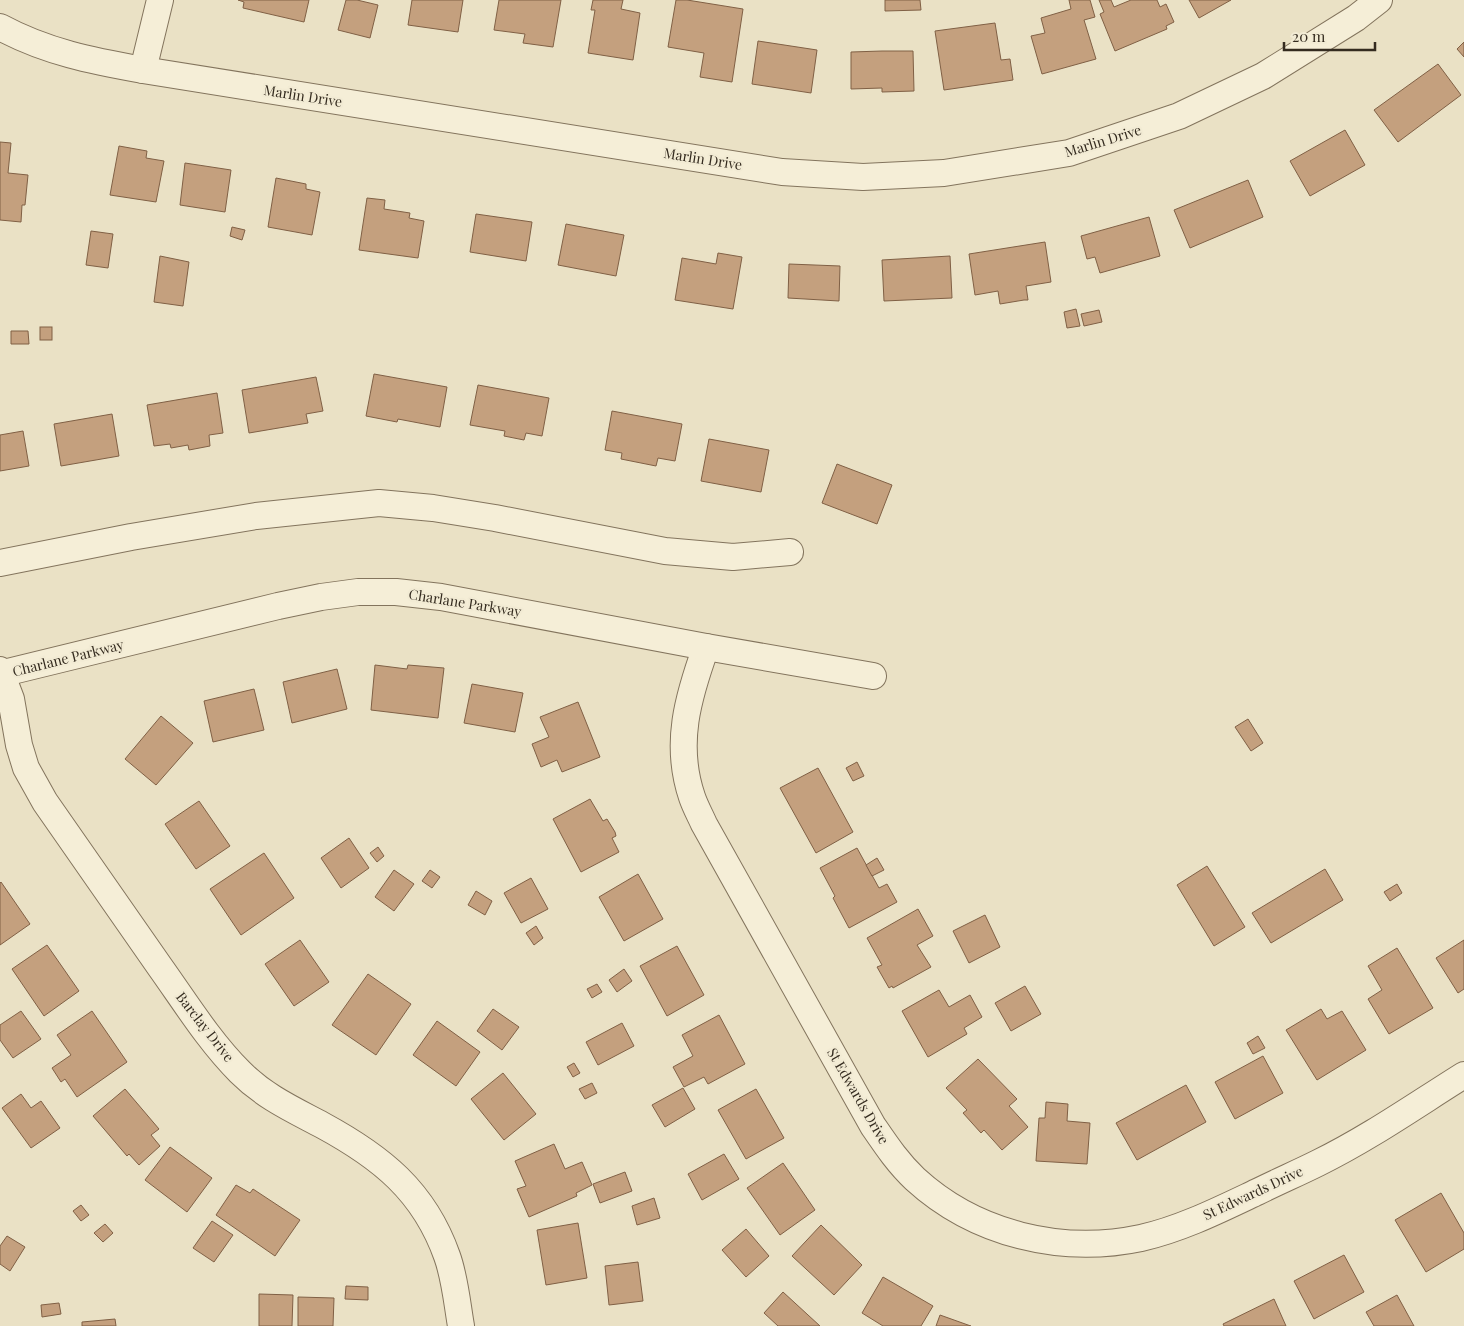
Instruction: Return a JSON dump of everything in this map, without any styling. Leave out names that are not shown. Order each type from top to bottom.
[{"type":"street","points":[[143,70],[160,0]]},
{"type":"street","name":"Marlin Drive","points":[[0,27],[46,48],[84,59],[143,70],[782,172],[863,177],[944,173],[1069,153],[1179,116],[1263,76],[1356,18],[1379,0]]},
{"type":"street","points":[[0,563],[131,537],[256,516],[379,503],[487,516],[665,551],[733,557],[790,552]]},
{"type":"street","name":"Charlane Parkway","points":[[0,673],[321,597],[358,592],[396,592],[441,597],[706,647],[873,676]]},
{"type":"street","name":"St Edwards Drive","points":[[706,647],[697,671],[685,722],[682,747],[685,773],[692,798],[714,842],[873,1126],[893,1155],[914,1178],[930,1192],[955,1209],[986,1224],[1020,1236],[1054,1242],[1112,1243],[1141,1238],[1168,1230],[1216,1211],[1319,1163],[1464,1075]]},
{"type":"street","name":"Barclay Drive","points":[[0,673],[11,698],[19,745],[26,768],[45,802],[207,1034],[240,1072],[267,1094],[373,1156],[400,1179],[420,1202],[436,1228],[453,1279],[461,1326]]},
{"type":"building","points":[[238,0],[309,0],[304,22],[243,8],[244,2]]},
{"type":"building","points":[[346,0],[357,0],[378,5],[370,38],[338,30]]},
{"type":"building","points":[[412,0],[463,0],[458,32],[408,25]]},
{"type":"building","points":[[499,0],[561,0],[553,47],[523,43],[525,34],[494,30]]},
{"type":"building","points":[[593,0],[623,0],[621,9],[640,13],[633,60],[588,53],[595,10],[591,10]]},
{"type":"building","points":[[676,0],[743,9],[732,82],[700,77],[704,53],[668,47]]},
{"type":"building","points":[[885,0],[920,0],[921,10],[885,11]]},
{"type":"building","points":[[1069,0],[1090,0],[1095,17],[1084,20],[1096,59],[1042,74],[1031,36],[1045,33],[1041,18],[1071,9]]},
{"type":"building","points":[[1099,0],[1111,0],[1114,7],[1131,0],[1157,0],[1160,7],[1166,4],[1174,22],[1166,26],[1167,29],[1115,51],[1100,14],[1104,12]]},
{"type":"building","points":[[1189,0],[1231,0],[1199,18]]},
{"type":"building","points":[[995,23],[1001,60],[1010,59],[1013,80],[944,90],[935,31]]},
{"type":"building","points":[[758,41],[817,50],[811,93],[752,84]]},
{"type":"building","points":[[1464,42],[1464,57],[1457,49]]},
{"type":"building","points":[[913,51],[914,91],[882,92],[882,88],[851,89],[851,52]]},
{"type":"building","points":[[1438,64],[1461,95],[1398,142],[1374,110]]},
{"type":"building","points":[[1345,130],[1365,165],[1310,196],[1290,161]]},
{"type":"building","points":[[0,142],[11,143],[8,173],[28,175],[25,205],[22,205],[21,222],[0,220]]},
{"type":"building","points":[[119,146],[147,151],[146,158],[164,161],[156,202],[110,195]]},
{"type":"building","points":[[185,163],[231,170],[225,212],[180,205]]},
{"type":"building","points":[[276,178],[306,184],[306,189],[320,192],[312,235],[268,227]]},
{"type":"building","points":[[1248,180],[1263,217],[1190,248],[1174,210]]},
{"type":"building","points":[[367,198],[385,200],[384,209],[410,213],[409,218],[424,221],[418,258],[359,250]]},
{"type":"building","points":[[476,214],[532,222],[526,261],[470,252]]},
{"type":"building","points":[[1149,217],[1160,256],[1100,273],[1095,257],[1087,259],[1081,236]]},
{"type":"building","points":[[566,224],[624,235],[616,276],[558,265]]},
{"type":"building","points":[[232,227],[245,230],[242,240],[230,236]]},
{"type":"building","points":[[91,231],[113,234],[108,268],[86,265]]},
{"type":"building","points":[[1045,242],[1051,282],[1026,286],[1028,300],[1000,304],[998,291],[975,295],[969,254]]},
{"type":"building","points":[[718,253],[742,257],[733,309],[675,300],[682,258],[716,264]]},
{"type":"building","points":[[160,256],[189,262],[183,306],[154,302]]},
{"type":"building","points":[[950,256],[952,298],[884,301],[882,260]]},
{"type":"building","points":[[789,264],[840,266],[839,301],[788,298]]},
{"type":"building","points":[[1076,309],[1080,326],[1067,328],[1064,312]]},
{"type":"building","points":[[1099,310],[1102,322],[1084,326],[1081,314]]},
{"type":"building","points":[[40,327],[52,327],[52,340],[40,340]]},
{"type":"building","points":[[11,331],[28,331],[29,344],[11,344]]},
{"type":"building","points":[[374,374],[447,387],[440,427],[398,419],[397,422],[366,416]]},
{"type":"building","points":[[316,377],[323,411],[306,414],[308,423],[249,433],[242,390]]},
{"type":"building","points":[[478,385],[549,398],[542,436],[526,433],[524,440],[504,436],[505,431],[470,425]]},
{"type":"building","points":[[217,393],[223,433],[209,435],[210,446],[189,450],[188,445],[171,448],[170,444],[154,446],[147,405]]},
{"type":"building","points":[[612,411],[682,424],[675,461],[658,458],[656,466],[621,459],[622,453],[605,450]]},
{"type":"building","points":[[112,414],[119,456],[61,466],[54,424]]},
{"type":"building","points":[[23,431],[29,466],[0,471],[0,435]]},
{"type":"building","points":[[709,439],[769,450],[761,492],[701,481]]},
{"type":"building","points":[[837,464],[892,485],[877,524],[822,503]]},
{"type":"building","points":[[375,665],[407,669],[408,665],[444,668],[438,718],[371,710]]},
{"type":"building","points":[[337,669],[347,709],[292,723],[283,682]]},
{"type":"building","points":[[472,684],[523,693],[515,732],[464,723]]},
{"type":"building","points":[[254,689],[264,730],[213,742],[204,701]]},
{"type":"building","points":[[578,702],[600,757],[562,772],[557,760],[541,767],[532,744],[549,737],[540,717]]},
{"type":"building","points":[[161,716],[193,743],[156,785],[125,759]]},
{"type":"building","points":[[1248,719],[1263,743],[1251,751],[1235,727]]},
{"type":"building","points":[[857,762],[864,776],[853,781],[846,768]]},
{"type":"building","points":[[818,768],[853,832],[816,853],[780,788]]},
{"type":"building","points":[[590,799],[603,821],[607,819],[615,832],[616,836],[612,838],[619,852],[581,872],[553,819]]},
{"type":"building","points":[[199,801],[230,846],[196,869],[165,824]]},
{"type":"building","points":[[349,838],[369,868],[341,888],[321,858]]},
{"type":"building","points":[[378,847],[384,856],[377,862],[370,853]]},
{"type":"building","points":[[857,848],[879,888],[887,884],[897,902],[849,928],[820,868]]},
{"type":"building","points":[[264,853],[294,898],[241,935],[210,889]]},
{"type":"building","points":[[877,858],[884,870],[872,876],[866,865]]},
{"type":"building","points":[[1207,866],[1245,927],[1214,946],[1177,885]]},
{"type":"building","points":[[1325,869],[1343,900],[1271,943],[1252,913]]},
{"type":"building","points":[[394,870],[414,884],[394,911],[375,897]]},
{"type":"building","points":[[430,870],[440,877],[432,888],[422,881]]},
{"type":"building","points":[[638,874],[663,919],[624,941],[599,897]]},
{"type":"building","points":[[531,878],[548,909],[521,923],[504,893]]},
{"type":"building","points":[[0,883],[30,924],[0,945]]},
{"type":"building","points":[[1397,884],[1402,893],[1390,901],[1384,892]]},
{"type":"building","points":[[476,891],[492,901],[485,915],[468,905]]},
{"type":"building","points":[[918,909],[933,936],[917,945],[931,967],[893,988],[892,986],[889,988],[877,967],[882,965],[867,938]]},
{"type":"building","points":[[985,915],[1000,947],[969,963],[953,931]]},
{"type":"building","points":[[536,926],[543,938],[534,945],[526,933]]},
{"type":"building","points":[[300,940],[329,982],[294,1006],[265,964]]},
{"type":"building","points":[[1464,940],[1464,989],[1458,993],[1436,958]]},
{"type":"building","points":[[47,945],[79,991],[44,1016],[12,969]]},
{"type":"building","points":[[677,946],[704,995],[667,1016],[640,966]]},
{"type":"building","points":[[1397,948],[1433,1008],[1389,1034],[1368,999],[1382,990],[1368,966]]},
{"type":"building","points":[[624,969],[632,981],[617,992],[609,980]]},
{"type":"building","points":[[368,974],[411,1004],[376,1055],[332,1025]]},
{"type":"building","points":[[597,984],[602,992],[592,998],[587,989]]},
{"type":"building","points":[[1025,986],[1041,1014],[1011,1031],[995,1003]]},
{"type":"building","points":[[939,990],[949,1007],[970,995],[982,1017],[964,1028],[967,1034],[928,1057],[902,1011]]},
{"type":"building","points":[[493,1009],[519,1027],[502,1050],[477,1031]]},
{"type":"building","points":[[1321,1009],[1327,1019],[1342,1011],[1366,1050],[1317,1080],[1286,1030]]},
{"type":"building","points":[[21,1011],[41,1039],[13,1058],[0,1040],[0,1025]]},
{"type":"building","points":[[92,1011],[127,1062],[77,1097],[65,1079],[61,1082],[52,1068],[71,1055],[57,1035]]},
{"type":"building","points":[[719,1015],[745,1064],[708,1084],[704,1077],[684,1087],[673,1067],[693,1056],[682,1035]]},
{"type":"building","points":[[437,1021],[480,1052],[456,1086],[413,1055]]},
{"type":"building","points":[[622,1023],[634,1046],[598,1065],[586,1042]]},
{"type":"building","points":[[1258,1036],[1265,1048],[1253,1054],[1247,1043]]},
{"type":"building","points":[[1263,1056],[1283,1093],[1235,1119],[1215,1082]]},
{"type":"building","points":[[978,1059],[1017,1099],[1009,1106],[1028,1127],[1002,1150],[984,1130],[981,1133],[963,1113],[967,1110],[946,1088]]},
{"type":"building","points":[[574,1063],[580,1073],[573,1077],[567,1067]]},
{"type":"building","points":[[503,1073],[536,1114],[504,1140],[471,1099]]},
{"type":"building","points":[[592,1083],[597,1093],[585,1099],[579,1089]]},
{"type":"building","points":[[1186,1085],[1206,1122],[1137,1160],[1116,1123]]},
{"type":"building","points":[[683,1088],[695,1109],[665,1127],[652,1105]]},
{"type":"building","points":[[125,1089],[159,1129],[151,1135],[160,1146],[139,1165],[129,1154],[127,1156],[93,1116]]},
{"type":"building","points":[[756,1089],[784,1138],[746,1159],[718,1110]]},
{"type":"building","points":[[21,1094],[31,1108],[41,1101],[60,1128],[31,1148],[2,1108]]},
{"type":"building","points":[[1046,1102],[1068,1104],[1067,1121],[1090,1123],[1087,1164],[1036,1161],[1039,1118],[1045,1118]]},
{"type":"building","points":[[554,1144],[565,1169],[582,1162],[592,1185],[576,1193],[577,1196],[529,1217],[517,1189],[526,1186],[515,1161]]},
{"type":"building","points":[[170,1147],[212,1178],[187,1212],[145,1180]]},
{"type":"building","points":[[724,1154],[739,1179],[702,1200],[688,1174]]},
{"type":"building","points":[[783,1163],[815,1210],[780,1235],[747,1188]]},
{"type":"building","points":[[625,1172],[632,1191],[600,1203],[593,1184]]},
{"type":"building","points":[[236,1185],[250,1193],[253,1189],[300,1220],[275,1256],[216,1215]]},
{"type":"building","points":[[1441,1193],[1464,1233],[1464,1249],[1426,1272],[1395,1220]]},
{"type":"building","points":[[654,1198],[660,1218],[637,1225],[632,1206]]},
{"type":"building","points":[[81,1205],[89,1215],[81,1221],[73,1211]]},
{"type":"building","points":[[212,1221],[233,1235],[214,1262],[193,1248]]},
{"type":"building","points":[[578,1223],[587,1278],[546,1285],[537,1230]]},
{"type":"building","points":[[105,1224],[113,1233],[103,1242],[94,1233]]},
{"type":"building","points":[[821,1225],[862,1265],[834,1295],[792,1256]]},
{"type":"building","points":[[746,1229],[769,1256],[746,1277],[722,1250]]},
{"type":"building","points":[[7,1236],[25,1247],[10,1271],[0,1264],[0,1246]]},
{"type":"building","points":[[1344,1255],[1364,1292],[1314,1319],[1294,1281]]},
{"type":"building","points":[[638,1262],[643,1301],[609,1305],[605,1266]]},
{"type":"building","points":[[883,1277],[933,1306],[921,1326],[883,1326],[862,1313]]},
{"type":"building","points":[[346,1286],[368,1287],[368,1300],[345,1299]]},
{"type":"building","points":[[783,1292],[820,1326],[778,1326],[764,1313]]},
{"type":"building","points":[[259,1294],[293,1295],[292,1326],[259,1326]]},
{"type":"building","points":[[1397,1295],[1414,1326],[1374,1326],[1366,1312]]},
{"type":"building","points":[[298,1297],[334,1298],[333,1326],[298,1326]]},
{"type":"building","points":[[1274,1299],[1286,1326],[1224,1326],[1223,1324]]},
{"type":"building","points":[[59,1303],[61,1314],[42,1317],[41,1305]]},
{"type":"building","points":[[940,1315],[968,1325],[971,1326],[936,1326]]},
{"type":"building","points":[[115,1319],[116,1326],[82,1326],[82,1322]]}]
